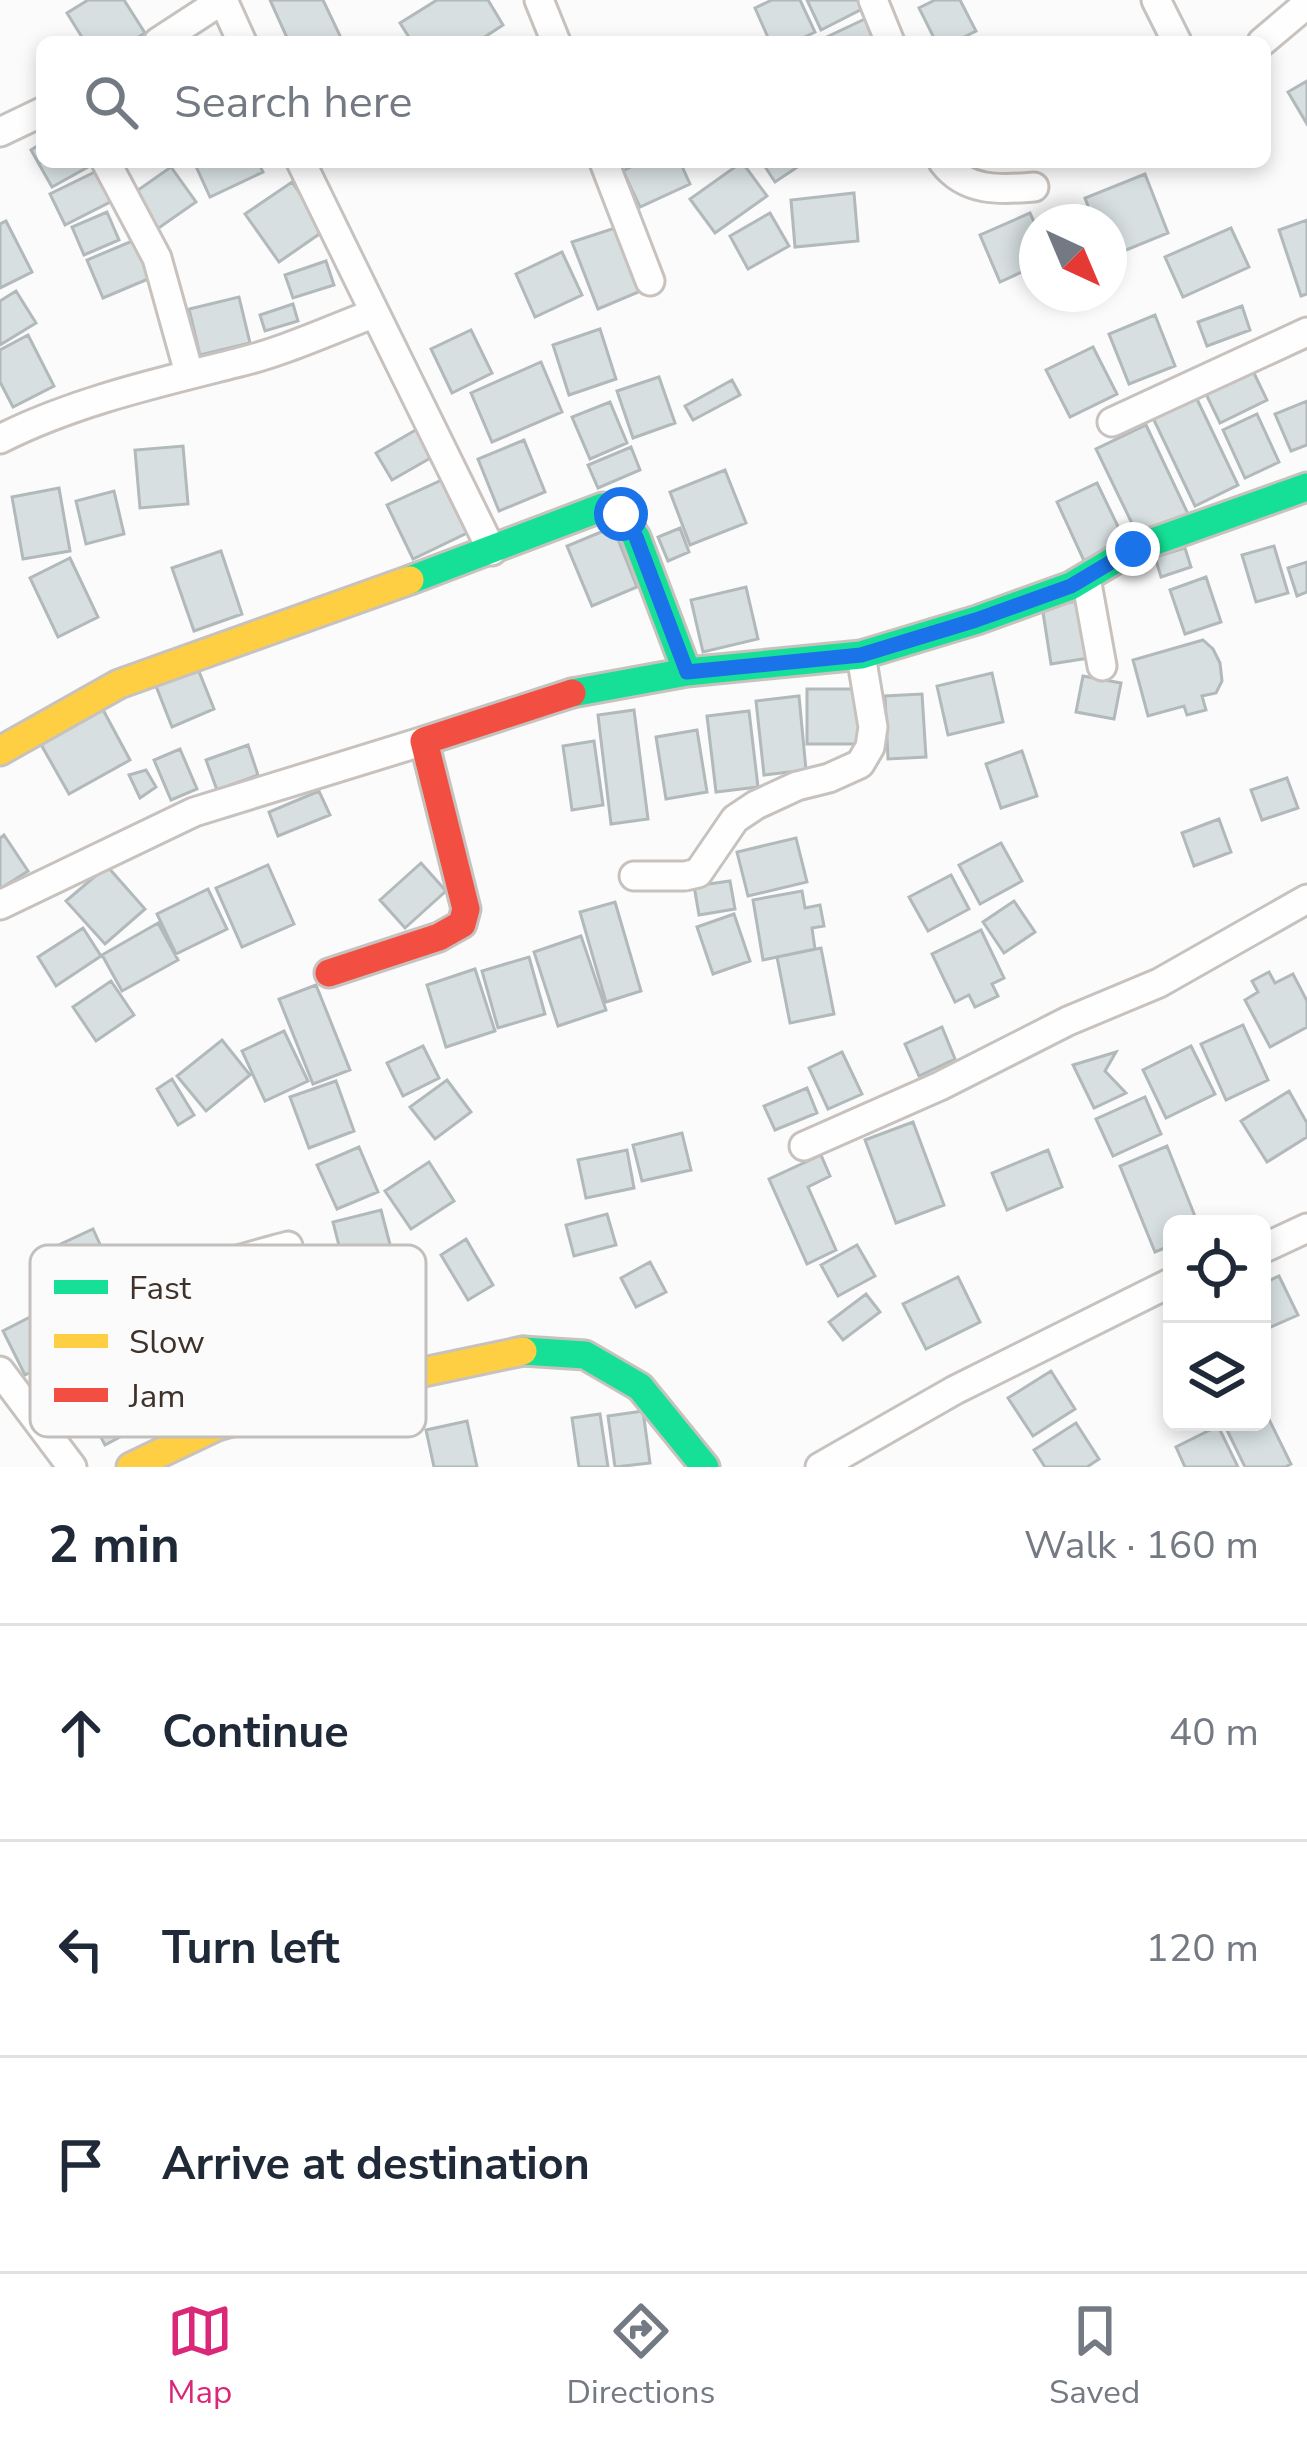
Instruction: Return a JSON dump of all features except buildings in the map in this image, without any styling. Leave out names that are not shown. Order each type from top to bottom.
[{"type":"street","points":[[538,0],[553,36]]},
{"type":"street","points":[[873,0],[888,36]]},
{"type":"street","points":[[1156,0],[1175,36]]},
{"type":"street","points":[[167,36],[222,1],[239,36]]},
{"type":"street","points":[[1269,36],[1307,4]]},
{"type":"street","points":[[0,132],[36,115]]},
{"type":"street","points":[[109,168],[158,258],[189,373]]},
{"type":"street","points":[[304,168],[492,551]]},
{"type":"street","points":[[606,168],[650,280]]},
{"type":"street","points":[[947,168],[970,185],[1034,188]]},
{"type":"street","points":[[0,439],[32,422],[189,373],[240,363],[375,314]]},
{"type":"street","points":[[1112,422],[1307,332]]},
{"type":"street","points":[[0,905],[194,812],[556,696],[687,672],[861,655],[1071,586],[1133,549],[1307,487]]},
{"type":"street","points":[[0,752],[119,684],[603,507],[621,514],[636,537],[687,672]]},
{"type":"street","points":[[1086,578],[1102,666]]},
{"type":"street","points":[[634,876],[698,873],[735,819],[797,786],[860,764],[870,748],[873,728],[861,655]]},
{"type":"street","points":[[329,974],[439,938],[462,923],[466,909],[424,741]]},
{"type":"street","points":[[804,1147],[1160,982],[1307,899]]},
{"type":"street","points":[[1271,1245],[1307,1228]]},
{"type":"street","points":[[820,1467],[955,1390],[1163,1286]]},
{"type":"street","points":[[426,1371],[516,1351],[585,1355],[640,1387],[705,1467]]},
{"type":"street","points":[[0,1371],[30,1411]]},
{"type":"street","points":[[50,1437],[72,1467]]},
{"type":"street","points":[[131,1467],[196,1437]]},
{"type":"traffic: fast","points":[[572,693],[687,672],[861,655],[1071,586],[1133,549],[1307,487]]},
{"type":"traffic: fast","points":[[410,580],[603,507],[621,514],[636,537],[687,672]]},
{"type":"traffic: fast","points":[[523,1351],[585,1355],[640,1387],[705,1467]]},
{"type":"traffic: slow","points":[[0,751],[119,684],[410,580]]},
{"type":"traffic: slow","points":[[426,1371],[523,1351]]},
{"type":"traffic: slow","points":[[131,1467],[194,1437]]},
{"type":"traffic: jam","points":[[329,973],[439,937],[462,924],[466,909],[424,741],[572,693]]},
{"type":"route","points":[[621,514],[636,537],[687,672],[861,655],[1071,586],[1133,549]]}]
